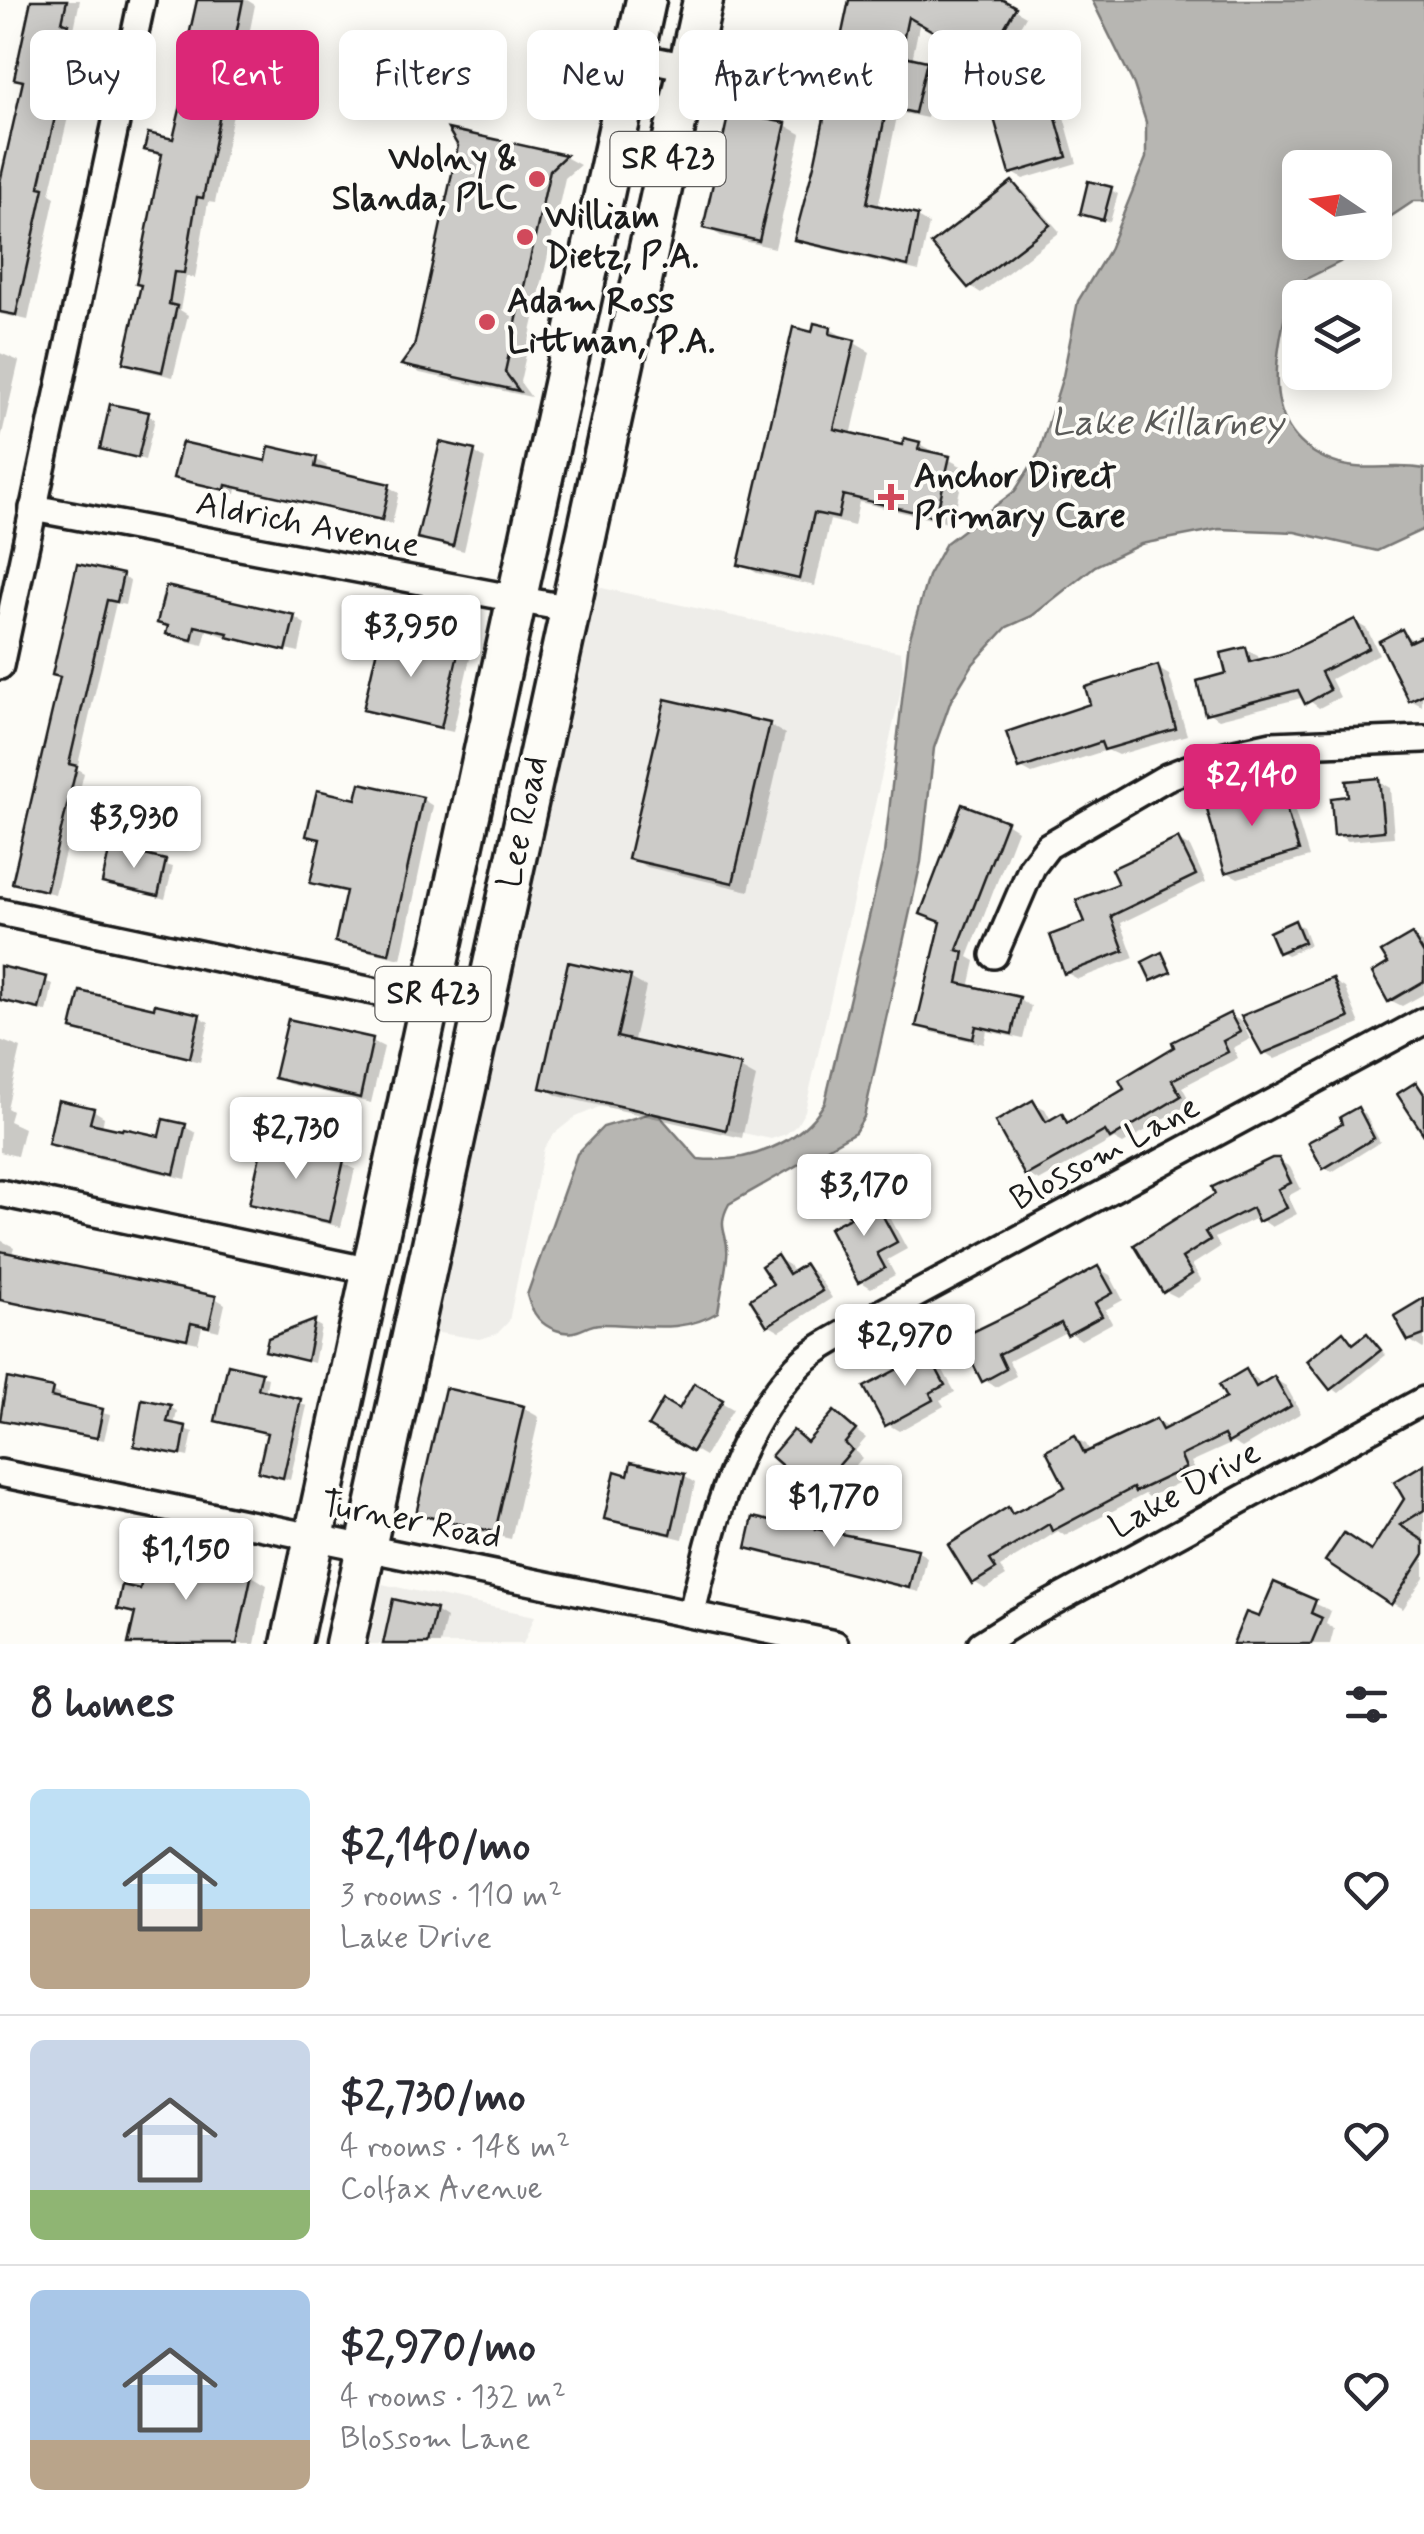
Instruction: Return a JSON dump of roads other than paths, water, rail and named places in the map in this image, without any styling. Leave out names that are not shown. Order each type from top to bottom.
[{"type":"main road","name":"Lee Road","points":[[640,30],[646,0]]},
{"type":"main road","name":"Lee Road","points":[[696,30],[703,0]]},
{"type":"main road","name":"Lee Road","points":[[344,1644],[679,109]]},
{"type":"main road","name":"Lee Road","points":[[291,1644],[620,120]]},
{"type":"street","points":[[0,666],[142,0]]},
{"type":"street","name":"Aldrich Avenue","points":[[34,508],[570,609]]},
{"type":"street","points":[[994,955],[1032,867],[1048,846],[1167,777],[1221,756],[1272,745],[1424,739]]},
{"type":"street","points":[[0,912],[481,1014]]},
{"type":"street","name":"Blossom Lane","points":[[692,1612],[718,1504],[755,1424],[798,1365],[861,1324],[1424,1021]]},
{"type":"street","points":[[0,1193],[371,1270]]},
{"type":"street","name":"Lake Drive","points":[[981,1644],[1424,1400]]},
{"type":"street","name":"Turner Road","points":[[0,1473],[692,1612]]},
{"type":"street","points":[[692,1612],[739,1634],[835,1644]]},
{"type":"water","name":"Lake Killarney","points":[[1092,0],[1424,0],[1424,201],[1414,201],[1392,216],[1392,150],[1282,150],[1282,260],[1342,260],[1304,280],[1282,280],[1277,390],[1282,413],[1293,434],[1312,451],[1350,466],[1424,469],[1424,529],[1377,551],[1295,532],[1219,529],[1141,544],[1095,566],[1032,616],[1007,627],[973,664],[951,700],[934,748],[921,862],[864,1117],[855,1132],[729,1204],[723,1220],[727,1257],[718,1312],[676,1326],[601,1324],[570,1332],[545,1325],[527,1295],[577,1154],[603,1127],[651,1113],[659,1115],[698,1159],[735,1158],[786,1140],[801,1130],[825,1102],[884,854],[909,641],[928,576],[946,543],[1015,491],[1039,453],[1063,376],[1078,301],[1108,252],[1146,158],[1146,122],[1134,85]]},
{"type":"place","name":"Wolny & Slanda, PLC","points":[[537,179]]},
{"type":"place","name":"William Dietz, P.A.","points":[[525,237]]},
{"type":"place","name":"Adam Ross Littman, P.A.","points":[[487,322]]},
{"type":"place","name":"Anchor Direct Primary Care","points":[[891,497]]}]
